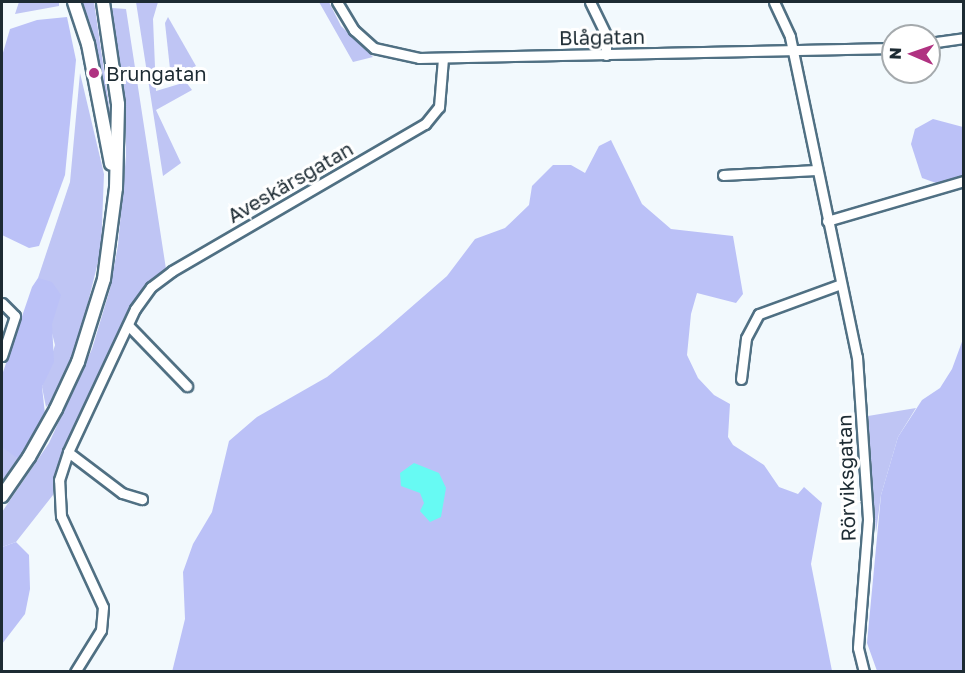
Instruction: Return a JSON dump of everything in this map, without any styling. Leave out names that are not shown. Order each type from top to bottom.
[{"type":"street","points":[[74,2],[88,44],[116,188]]},
{"type":"street","points":[[2,496],[44,434],[78,362],[104,279],[116,188],[118,104],[103,2]]},
{"type":"street","name":"Blågatan","points":[[337,2],[354,30],[374,48],[403,57],[881,48]]},
{"type":"street","points":[[590,2],[606,34],[606,55]]},
{"type":"street","name":"Rörviksgatan","points":[[774,2],[793,51],[862,399],[868,534],[858,648],[864,672]]},
{"type":"street","points":[[941,41],[963,38]]},
{"type":"street","name":"Aveskärsgatan","points":[[75,672],[95,645],[103,617],[100,597],[61,516],[59,480],[68,452],[142,297],[167,275],[425,124],[439,107],[443,58]]},
{"type":"street","points":[[723,175],[816,170]]},
{"type":"street","points":[[827,222],[963,181]]},
{"type":"street","points":[[741,379],[746,338],[759,314],[841,284]]},
{"type":"street","points":[[2,303],[15,316],[2,356]]},
{"type":"street","points":[[128,325],[187,386]]},
{"type":"street","points":[[68,452],[122,493],[142,499]]},
{"type":"shaded area","points":[[19,2],[59,2],[59,6],[15,14]]},
{"type":"shaded area","points":[[82,2],[94,2],[111,118],[90,23]]},
{"type":"shaded area","points":[[136,2],[158,2],[153,19],[156,91],[186,82],[192,90],[156,110],[181,163],[163,176]]},
{"type":"shaded area","points":[[319,2],[329,2],[341,26],[373,57],[353,62]]},
{"type":"shaded area","points":[[112,8],[126,9],[166,269],[144,287],[130,309],[59,463],[53,495],[16,542],[2,547],[2,512],[49,443],[92,349],[110,289],[118,245],[126,156],[125,102]]},
{"type":"shaded area","points":[[67,17],[76,60],[65,175],[39,246],[29,248],[2,235],[2,56],[10,29],[37,20]]},
{"type":"shaded area","points":[[168,17],[196,66],[171,78],[165,23]]},
{"type":"shaded area","points":[[80,73],[104,174],[101,250],[78,343],[53,400],[46,407],[42,387],[55,345],[38,278],[70,182]]},
{"type":"shaded area","points":[[933,119],[963,127],[963,175],[936,183],[922,178],[911,144],[915,129]]},
{"type":"shaded area","points":[[611,140],[642,204],[671,229],[733,236],[743,294],[736,303],[697,293],[691,314],[687,355],[698,378],[714,395],[730,404],[728,437],[733,445],[764,465],[779,487],[798,494],[804,487],[822,503],[811,564],[832,671],[172,672],[185,619],[183,572],[193,544],[212,512],[229,441],[257,417],[327,377],[378,336],[447,276],[475,239],[505,228],[529,205],[532,186],[553,165],[571,165],[585,173],[599,146]]},
{"type":"shaded area","points":[[38,278],[52,282],[61,295],[52,324],[54,362],[42,387],[45,414],[18,459],[2,447],[2,375],[32,287]]},
{"type":"shaded area","points":[[963,339],[963,671],[877,671],[867,643],[881,495],[898,437],[922,400],[940,388],[952,369]]},
{"type":"shaded area","points":[[916,408],[898,437],[881,495],[876,533],[868,416]]},
{"type":"shaded area","points":[[4,446],[18,459],[2,483],[2,447]]},
{"type":"shaded area","points":[[414,463],[439,473],[446,488],[441,517],[430,522],[420,511],[424,503],[420,493],[401,486],[400,473]]},
{"type":"shaded area","points":[[16,542],[29,555],[30,589],[25,614],[2,644],[2,547]]},
{"type":"place","name":"Brungatan","points":[[94,73]]}]
